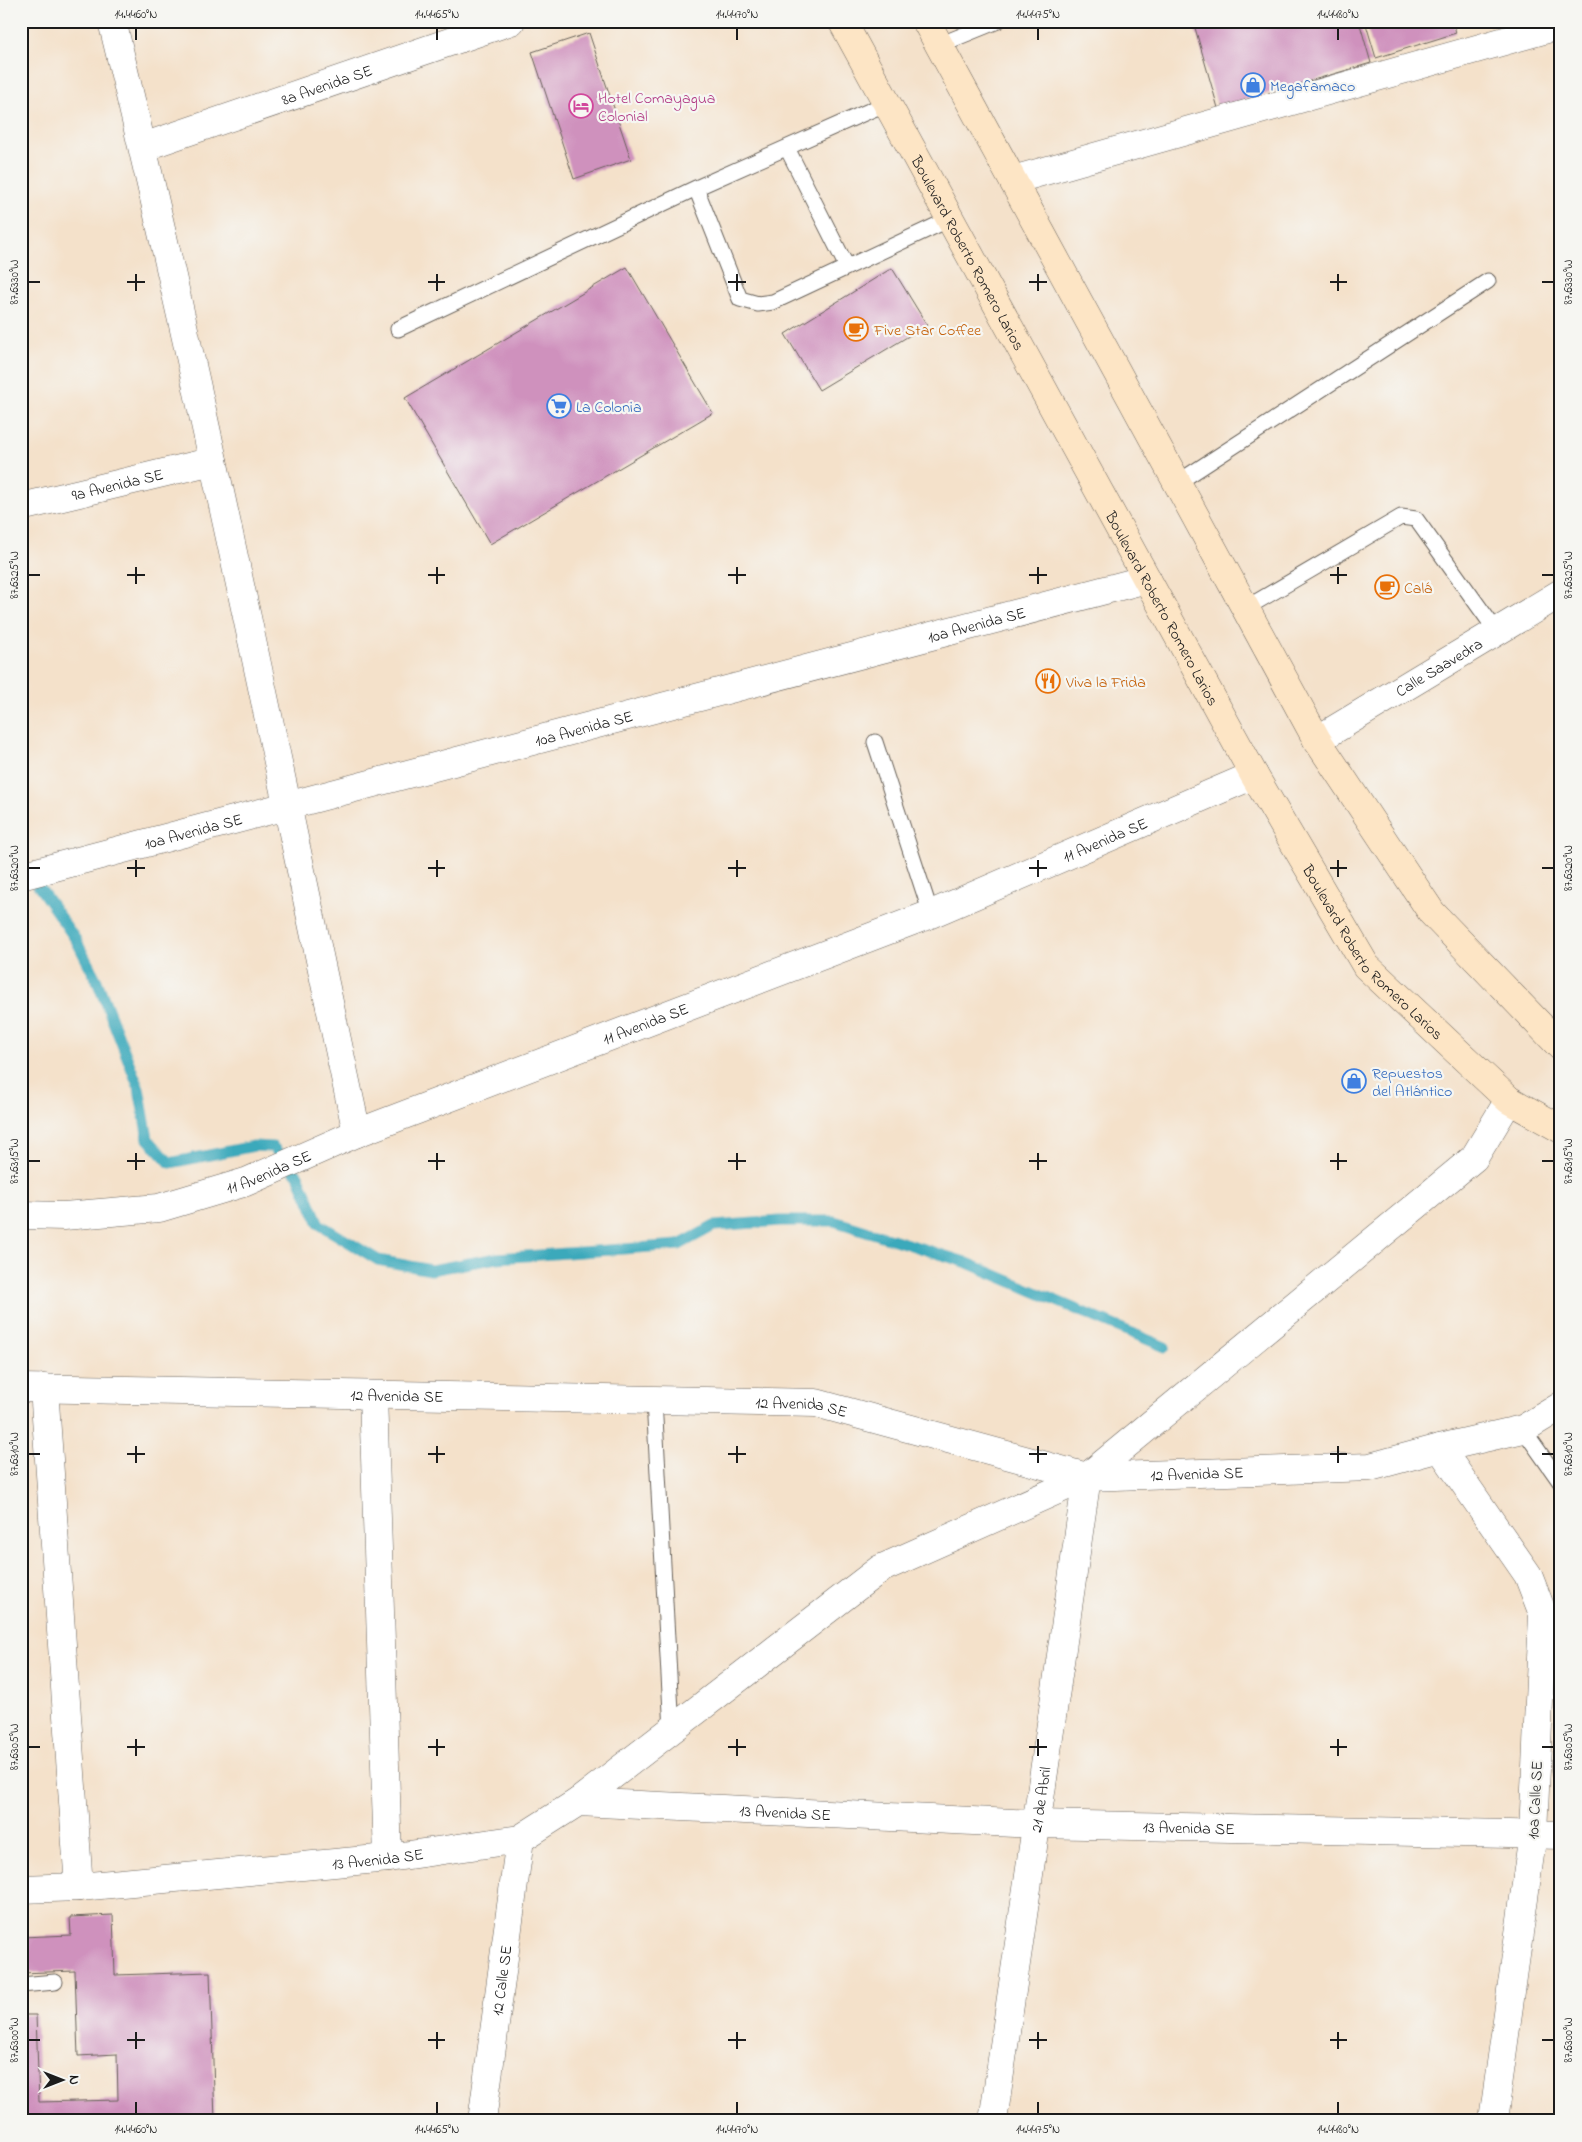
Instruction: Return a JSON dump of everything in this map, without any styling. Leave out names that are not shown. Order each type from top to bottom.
[{"type":"main road","name":"Boulevard Roberto Romero Larios","points":[[842,21],[1254,775],[1366,966],[1509,1100],[1561,1129]]},
{"type":"main road","points":[[926,21],[1317,740],[1432,913],[1561,1047]]},
{"type":"street","points":[[112,21],[213,461],[357,1133]]},
{"type":"street","name":"8a Avenida SE","points":[[142,146],[511,21]]},
{"type":"street","points":[[1013,180],[1561,25]]},
{"type":"street","name":"9a Avenida SE","points":[[21,507],[213,461]]},
{"type":"street","name":"10a Avenida SE","points":[[21,876],[1147,579]]},
{"type":"street","name":"Calle Saavedra","points":[[1317,740],[1561,593]]},
{"type":"street","name":"11 Avenida SE","points":[[21,1215],[64,1216],[159,1208],[246,1182],[357,1133],[931,914],[1254,775]]},
{"type":"street","points":[[578,1802],[880,1569],[1087,1477],[1474,1158],[1509,1100]]},
{"type":"street","points":[[33,1388],[79,1887]]},
{"type":"street","name":"12 Avenida SE","points":[[33,1388],[816,1403],[1087,1477],[1370,1467],[1440,1448],[1523,1429],[1561,1406]]},
{"type":"street","points":[[373,1395],[388,1858]]},
{"type":"street","name":"10a Calle SE","points":[[1440,1448],[1528,1574],[1543,1614],[1533,1834],[1494,2121]]},
{"type":"street","name":"21 de Abril","points":[[993,2121],[1087,1477]]},
{"type":"street","name":"13 Avenida SE","points":[[21,1889],[79,1887],[388,1858],[520,1839],[578,1802],[1036,1824],[1561,1835]]},
{"type":"street","name":"12 Calle SE","points":[[482,2121],[520,1839]]},
{"type":"lane","points":[[939,45],[998,21]]},
{"type":"lane","points":[[398,329],[696,188],[887,103]]},
{"type":"lane","points":[[786,148],[847,267]]},
{"type":"lane","points":[[696,188],[740,299],[758,304],[773,302],[950,219]]},
{"type":"lane","points":[[1177,483],[1488,281]]},
{"type":"lane","points":[[1246,608],[1401,518],[1416,519],[1497,632]]},
{"type":"lane","points":[[876,742],[931,914]]},
{"type":"lane","points":[[654,1400],[672,1730]]},
{"type":"lane","points":[[1523,1429],[1561,1483]]},
{"type":"lane","points":[[21,1984],[55,1982]]},
{"type":"building","name":"Megafamaco","points":[[1193,21],[1359,21],[1371,63],[1218,108]]},
{"type":"building","points":[[1365,21],[1453,21],[1456,33],[1376,58]]},
{"type":"building","name":"Hotel Comayagua Colonial","points":[[589,33],[631,159],[574,179],[532,52]]},
{"type":"building","name":"La Colonia","points":[[627,267],[713,413],[490,544],[405,398]]},
{"type":"building","name":"Five Star Coffee","points":[[892,268],[927,325],[819,390],[785,334]]},
{"type":"building","points":[[113,1915],[115,1975],[210,1972],[215,2121],[21,2121],[21,2015],[36,2015],[39,2102],[118,2100],[117,2054],[78,2056],[75,1971],[21,1973],[21,1937],[71,1935],[70,1917]]},
{"type":"waterway","points":[[30,874],[76,940],[97,981],[139,1088],[148,1139],[170,1163],[254,1146],[273,1147],[298,1175],[319,1224],[378,1260],[431,1270],[497,1258],[679,1245],[714,1226],[780,1221],[834,1221],[965,1262],[1165,1347]]},
{"type":"place","name":"Megafamaco","points":[[1253,85]]},
{"type":"place","name":"Hotel Comayagua Colonial","points":[[581,106]]},
{"type":"place","name":"Five Star Coffee","points":[[856,329]]},
{"type":"place","name":"La Colonia","points":[[559,406]]},
{"type":"place","name":"Calá","points":[[1387,587]]},
{"type":"place","name":"Viva la Frida","points":[[1048,681]]},
{"type":"place","name":"Repuestos del Atlántico","points":[[1354,1081]]}]
